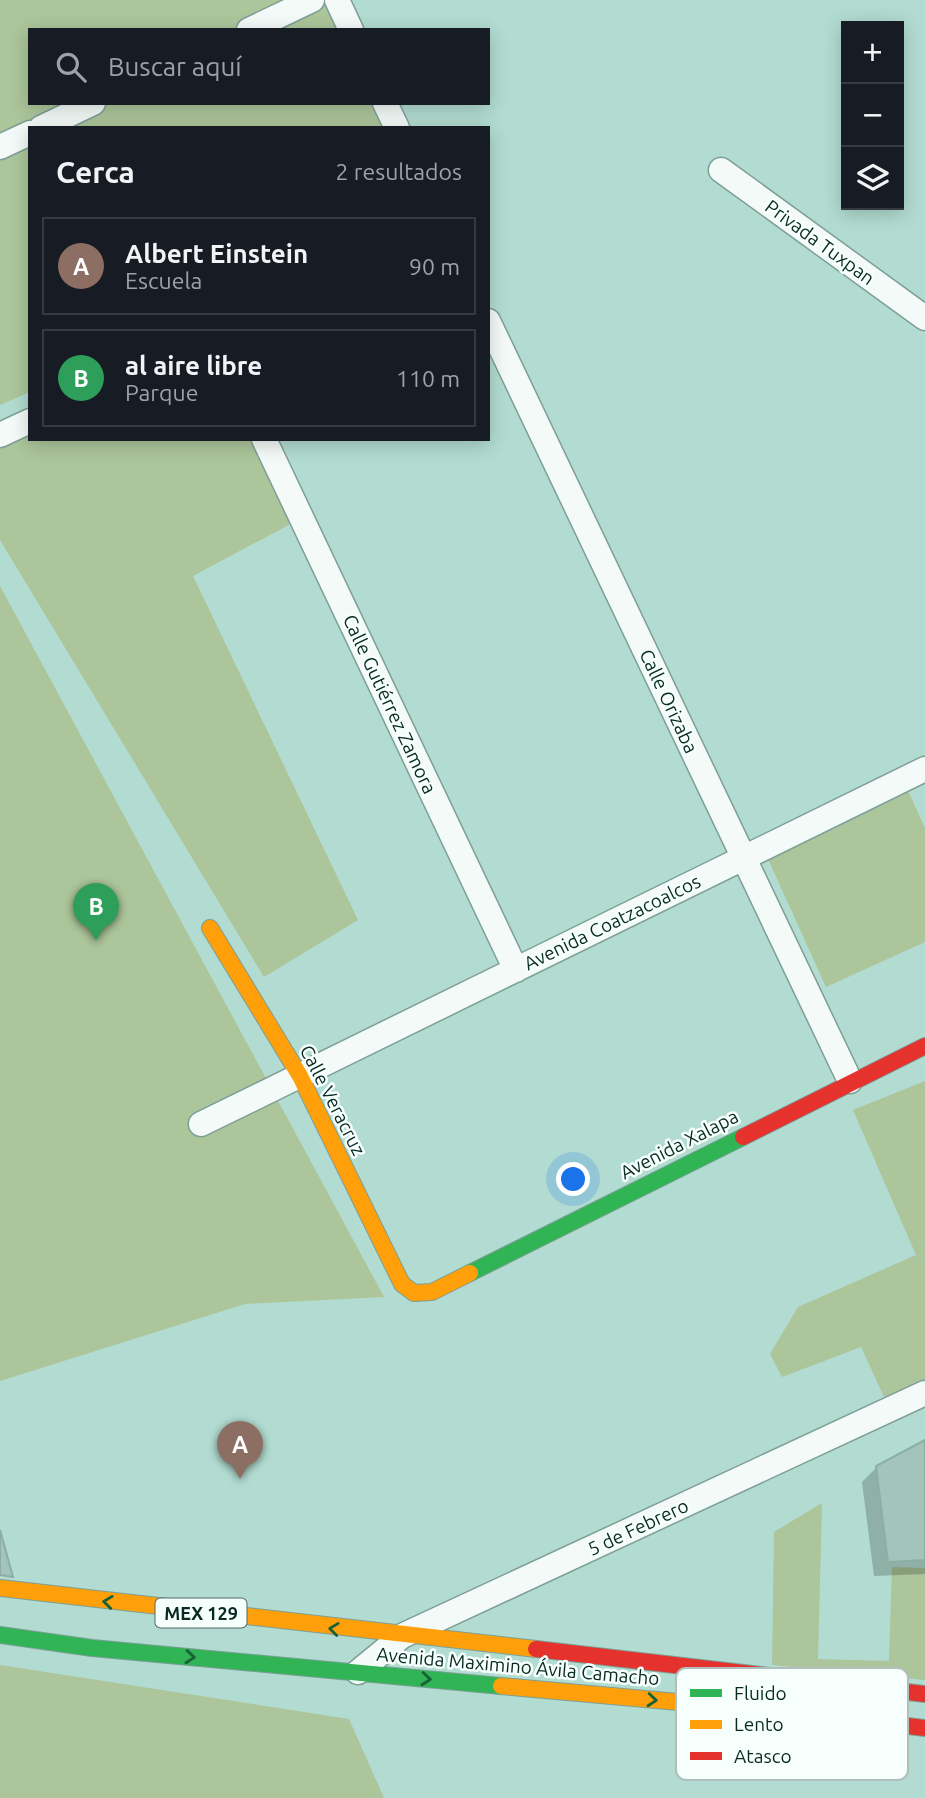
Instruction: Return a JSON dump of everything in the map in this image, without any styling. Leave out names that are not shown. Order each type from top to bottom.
[{"type":"main road","name":"Calle Veracruz","points":[[210,928],[300,1076],[402,1283],[414,1293]]},
{"type":"main road","name":"Avenida Xalapa","points":[[414,1293],[432,1292],[850,1081],[925,1046]]},
{"type":"main road","name":"MEX 129","points":[[0,1588],[402,1636]]},
{"type":"main road","name":"MEX 129","points":[[0,1635],[92,1647],[358,1672]]},
{"type":"main road","name":"Avenida Maximino Ávila Camacho","points":[[402,1636],[691,1668]]},
{"type":"main road","name":"Avenida Maximino Ávila Camacho","points":[[358,1672],[676,1703]]},
{"type":"street","points":[[253,28],[312,0]]},
{"type":"street","points":[[337,0],[350,28]]},
{"type":"street","points":[[45,126],[89,105]]},
{"type":"street","points":[[386,105],[396,126]]},
{"type":"street","points":[[0,147],[28,134]]},
{"type":"street","name":"Privada Tuxpan","points":[[721,170],[923,312]]},
{"type":"street","name":"Calle Orizaba","points":[[490,325],[850,1081]]},
{"type":"street","points":[[0,435],[28,422]]},
{"type":"street","name":"Calle Gutiérrez Zamora","points":[[265,441],[516,970]]},
{"type":"street","name":"Avenida Coatzacoalcos","points":[[201,1124],[925,769]]},
{"type":"street","name":"5 de Febrero","points":[[358,1672],[402,1636],[925,1393]]},
{"type":"green space","points":[[0,0],[325,0],[338,28],[28,28],[28,105],[374,105],[383,126],[28,126],[28,393],[0,405]]},
{"type":"green space","points":[[28,430],[28,441],[273,441],[311,513],[193,576],[358,920],[264,977],[0,540],[0,443]]},
{"type":"green space","points":[[0,586],[384,1297],[245,1304],[0,1381]]},
{"type":"green space","points":[[905,784],[925,828],[925,942],[826,987],[763,848]]},
{"type":"green space","points":[[925,1081],[925,1379],[885,1399],[861,1347],[782,1377],[770,1354],[798,1307],[916,1255],[853,1110]]},
{"type":"green space","points":[[822,1503],[818,1659],[889,1661],[892,1567],[925,1568],[925,1680],[908,1678],[908,1668],[803,1668],[772,1665],[774,1532]]},
{"type":"green space","points":[[0,1665],[349,1719],[384,1798],[0,1798]]},
{"type":"building","points":[[925,1440],[925,1560],[888,1562],[876,1466]]},
{"type":"building","points":[[0,1530],[13,1577],[0,1575]]},
{"type":"traffic: fast","points":[[470,1273],[743,1137]]},
{"type":"traffic: fast","points":[[0,1635],[92,1648],[501,1686]]},
{"type":"traffic: slow","points":[[210,928],[300,1076],[402,1284],[414,1293],[432,1292],[470,1273]]},
{"type":"traffic: slow","points":[[0,1588],[536,1649]]},
{"type":"traffic: slow","points":[[501,1686],[676,1702]]},
{"type":"traffic: jam","points":[[743,1137],[925,1046]]},
{"type":"traffic: jam","points":[[536,1649],[700,1668]]},
{"type":"traffic: jam","points":[[908,1692],[925,1694]]},
{"type":"traffic: jam","points":[[908,1726],[925,1728]]},
{"type":"place","name":"al aire libre","points":[[96,941]]},
{"type":"place","name":"Albert Einstein","points":[[240,1479]]}]
